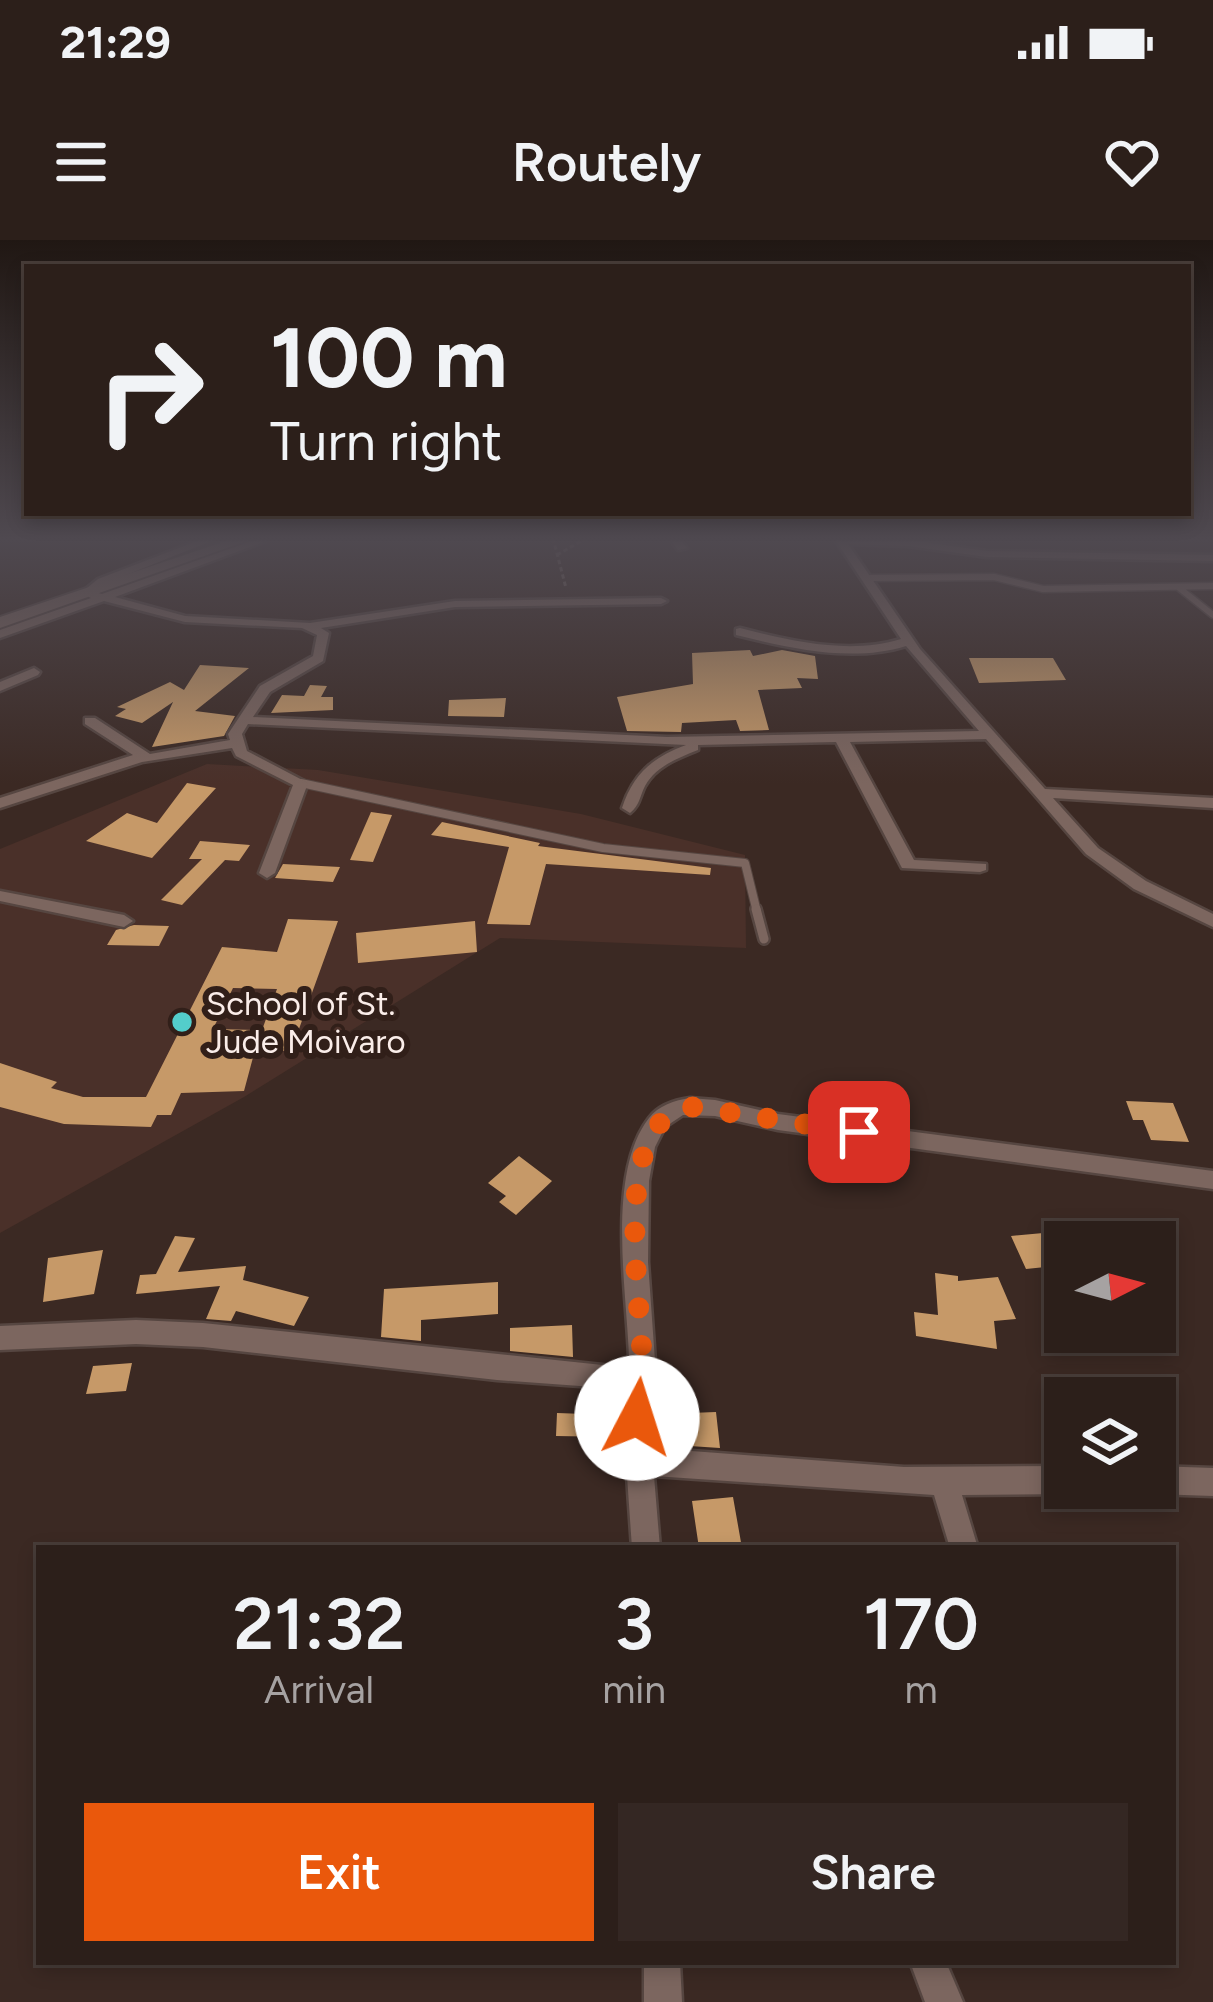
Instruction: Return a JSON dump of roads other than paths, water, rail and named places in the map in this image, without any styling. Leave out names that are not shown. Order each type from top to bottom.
[{"type":"street","points":[[0,634],[34,620]]},
{"type":"street","points":[[206,620],[312,626],[350,620]]},
{"type":"street","points":[[895,620],[1040,793],[1110,866],[1213,921]]},
{"type":"street","points":[[235,743],[242,720],[278,678],[319,658],[323,633],[312,626]]},
{"type":"street","points":[[740,632],[798,647],[886,648],[908,641]]},
{"type":"street","points":[[0,687],[34,672]]},
{"type":"street","points":[[242,720],[710,741],[990,735]]},
{"type":"street","points":[[91,721],[142,757]]},
{"type":"street","points":[[841,738],[908,866],[980,867]]},
{"type":"street","points":[[630,808],[642,775],[651,766],[710,741]]},
{"type":"street","points":[[0,803],[142,757],[160,759],[235,743]]},
{"type":"street","points":[[235,743],[246,756],[302,783],[267,873]]},
{"type":"street","points":[[1040,793],[1213,803]]},
{"type":"street","points":[[0,896],[124,921]]},
{"type":"street","points":[[646,1545],[633,1375],[642,1361],[637,1228],[640,1156],[657,1121],[677,1108],[1213,1180]]},
{"type":"street","points":[[0,1338],[136,1332],[203,1335],[497,1368],[612,1378],[633,1375]]},
{"type":"street","points":[[640,1461],[944,1482],[1044,1480]]},
{"type":"street","points":[[1176,1480],[1213,1481]]},
{"type":"street","points":[[944,1482],[963,1545]]},
{"type":"street","points":[[662,1965],[663,2002]]},
{"type":"street","points":[[929,1965],[944,2002]]},
{"type":"lane","points":[[302,783],[602,848],[745,863],[764,939]]},
{"type":"place","name":"School of St. Jude Moivaro","points":[[182,1022]]}]
